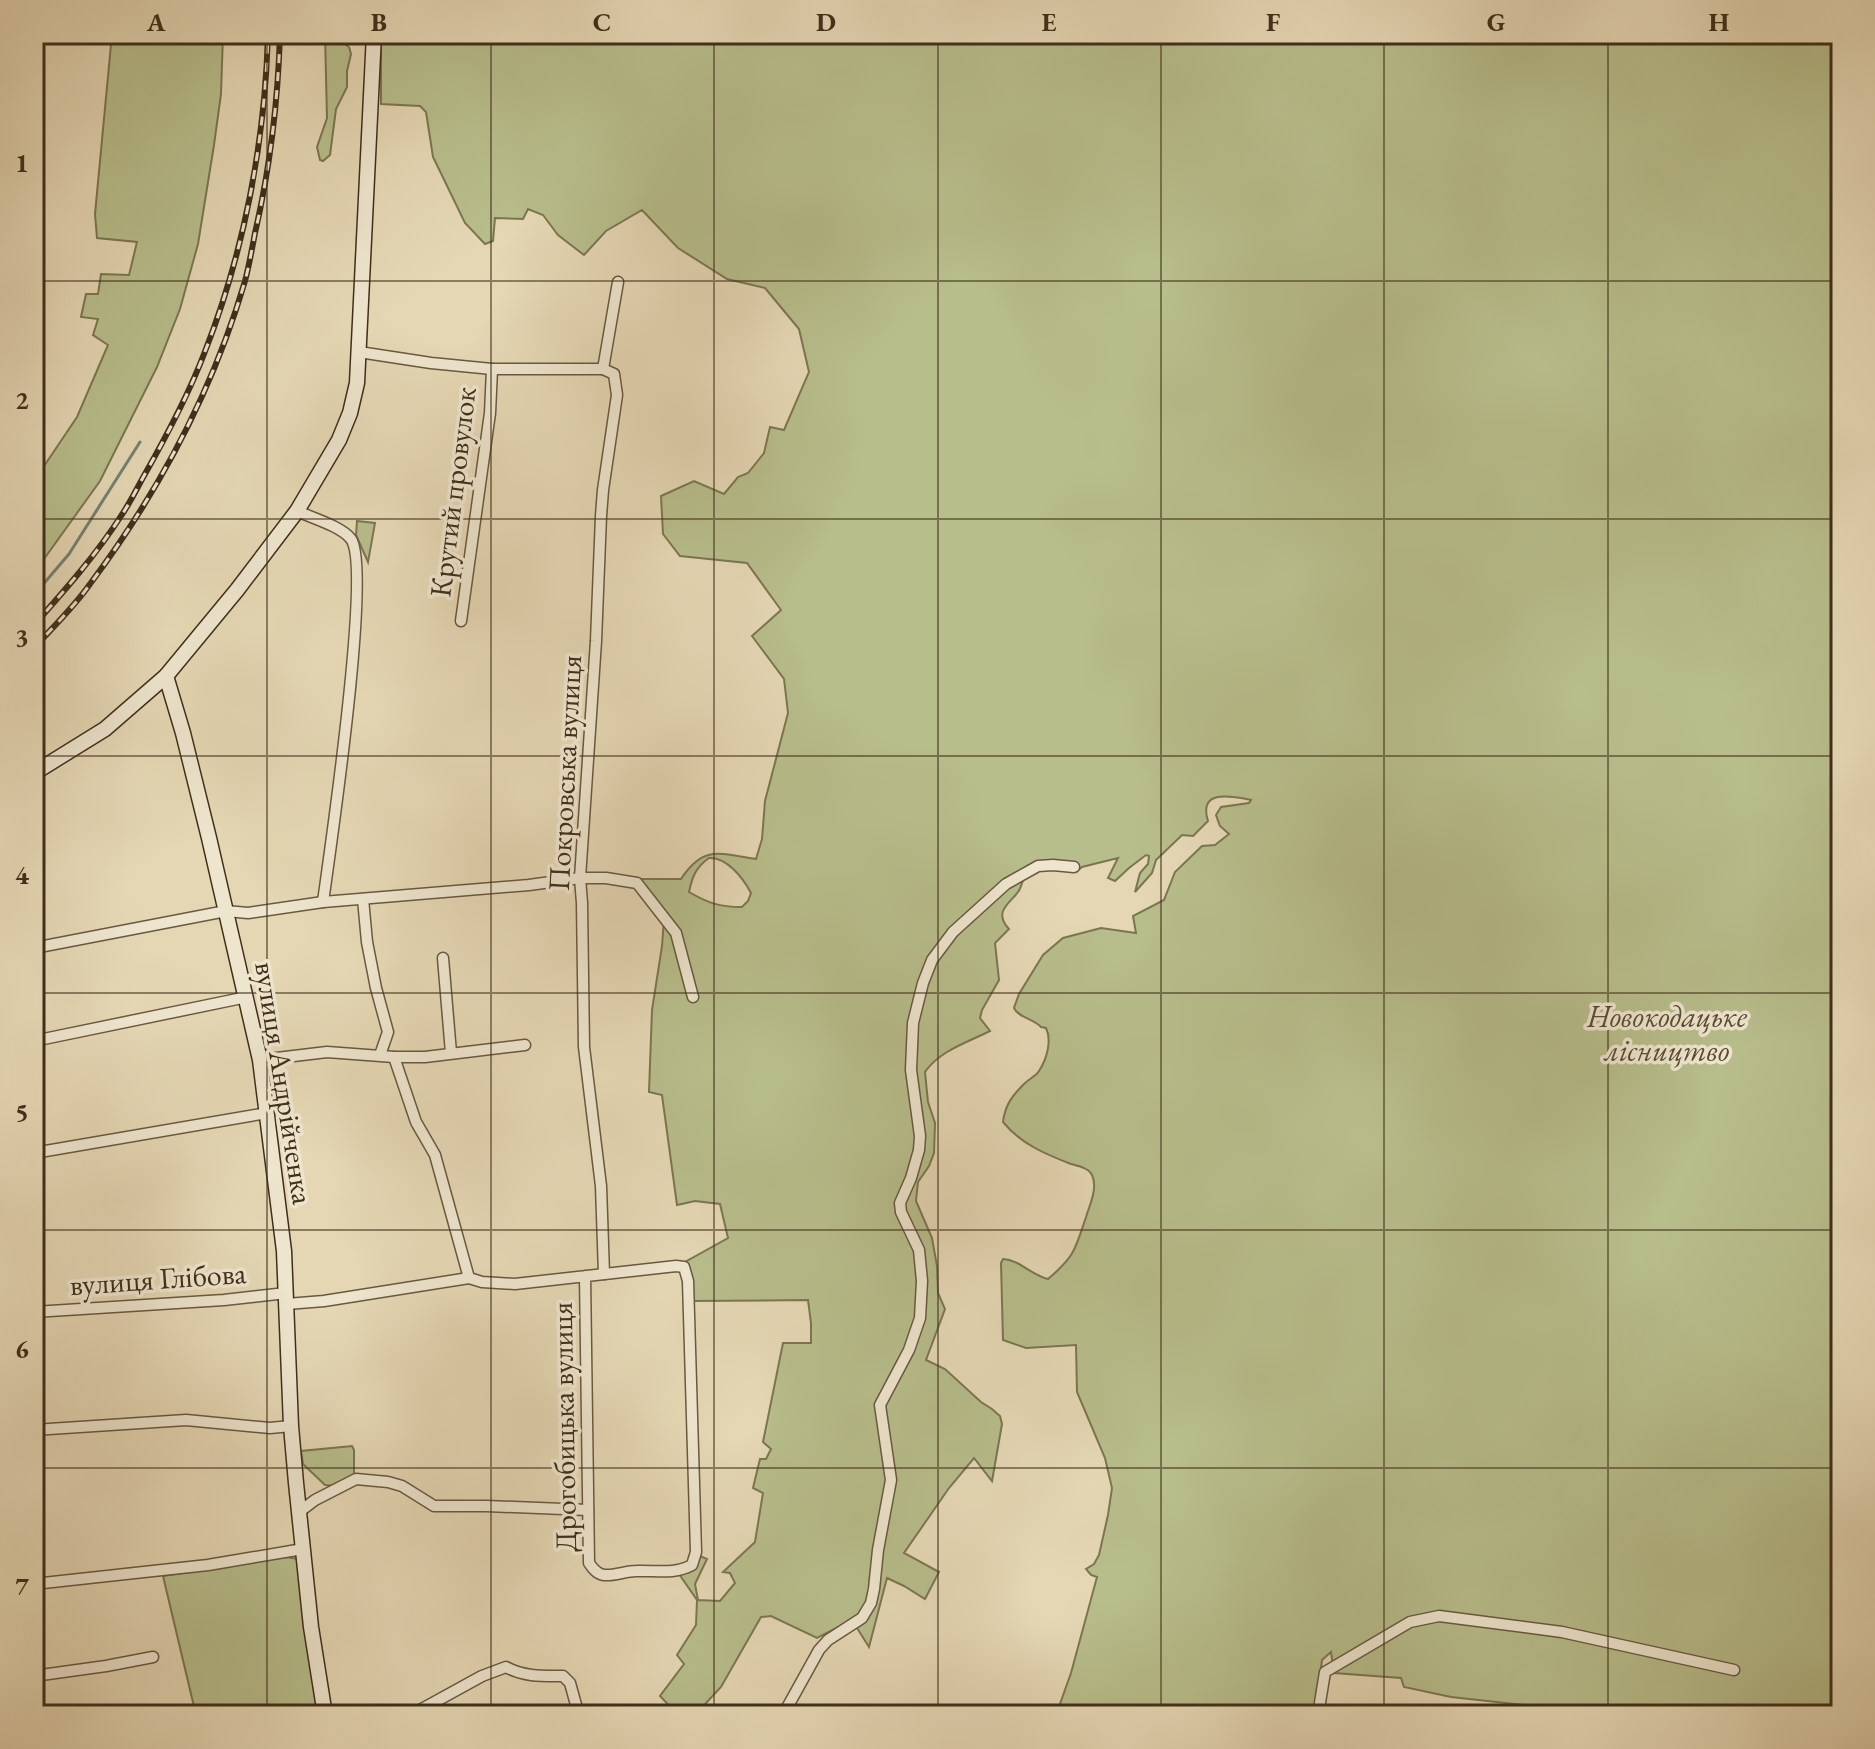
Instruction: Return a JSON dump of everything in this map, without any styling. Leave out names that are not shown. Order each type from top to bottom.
[{"type":"street","points":[[34,773],[105,729],[166,676],[297,511],[345,427],[357,383],[374,34]]},
{"type":"street","points":[[603,369],[618,282]]},
{"type":"street","name":"Крутий провулок","points":[[359,352],[492,369],[603,369]]},
{"type":"street","name":"Крутий провулок","points":[[461,621],[490,413],[492,369]]},
{"type":"street","name":"Покровська вулиця","points":[[603,369],[614,374],[617,395],[601,516],[580,878],[584,1047],[601,1186],[604,1274]]},
{"type":"street","points":[[297,511],[344,532],[355,549],[357,605],[346,725],[323,902]]},
{"type":"street","name":"вулиця Андрійченка","points":[[166,676],[183,733],[260,1060],[284,1251],[291,1426],[299,1512],[311,1627],[325,1715]]},
{"type":"street","points":[[783,1715],[819,1650],[828,1640],[862,1618],[871,1603],[874,1589],[891,1480],[880,1405],[909,1350],[920,1318],[922,1281],[919,1250],[901,1212],[900,1203],[919,1150],[911,1070],[913,1023],[923,983],[932,960],[953,932],[1006,884],[1038,866],[1074,867]]},
{"type":"street","points":[[34,948],[226,911],[248,913],[323,902],[606,878],[637,883],[676,933],[693,997]]},
{"type":"street","points":[[363,899],[367,942],[388,1032],[380,1055]]},
{"type":"street","points":[[443,958],[451,1053]]},
{"type":"street","points":[[34,1041],[247,997]]},
{"type":"street","points":[[260,1060],[327,1052],[425,1057],[525,1045]]},
{"type":"street","points":[[394,1057],[416,1122],[435,1155],[469,1278]]},
{"type":"street","points":[[34,1153],[267,1113]]},
{"type":"street","name":"Дрогобицька вулиця","points":[[585,1276],[589,1563],[604,1575],[636,1571],[674,1572],[692,1565],[696,1552],[688,1281],[684,1267],[676,1266],[604,1274]]},
{"type":"street","points":[[286,1298],[324,1301],[469,1278],[515,1284],[604,1274]]},
{"type":"street","name":"вулиця Глібова","points":[[34,1312],[286,1298]]},
{"type":"street","points":[[34,1430],[186,1420],[270,1428],[291,1426]]},
{"type":"street","points":[[299,1512],[356,1479],[402,1486],[434,1506],[588,1510]]},
{"type":"street","points":[[34,1584],[208,1565],[303,1549]]},
{"type":"street","points":[[1318,1715],[1325,1672],[1410,1622],[1425,1617],[1439,1616],[1562,1632],[1734,1670]]},
{"type":"street","points":[[34,1676],[153,1657]]},
{"type":"street","points":[[411,1715],[482,1676],[506,1667],[517,1673],[535,1676],[563,1676],[570,1683],[581,1715]]},
{"type":"green space","points":[[112,34],[223,34],[221,94],[214,145],[198,244],[180,309],[157,367],[100,481],[34,573],[34,481],[77,417],[108,345],[93,335],[98,319],[81,317],[86,294],[98,294],[101,274],[129,275],[137,242],[97,238],[95,214]]},
{"type":"green space","points":[[325,34],[339,34],[338,39],[349,47],[351,54],[347,87],[336,109],[330,155],[323,161],[317,147],[327,118]]},
{"type":"green space","name":"Новокодацьке лісництво","points":[[381,34],[1841,34],[1841,1715],[1615,1715],[1451,1697],[1404,1687],[1401,1678],[1334,1673],[1331,1652],[1322,1660],[1315,1715],[1056,1715],[1071,1673],[1097,1577],[1086,1569],[1094,1564],[1099,1555],[1112,1488],[1105,1458],[1077,1392],[1076,1345],[1026,1348],[1003,1340],[1001,1263],[1003,1259],[1009,1260],[1048,1279],[1073,1252],[1094,1185],[1088,1171],[1034,1148],[1003,1122],[1013,1097],[1038,1073],[1049,1044],[1046,1028],[1014,1008],[1043,955],[1063,938],[1101,928],[1136,933],[1133,916],[1164,900],[1175,872],[1202,846],[1215,845],[1229,834],[1220,826],[1216,815],[1221,807],[1249,803],[1251,800],[1226,796],[1212,799],[1206,811],[1208,821],[1193,836],[1182,835],[1156,860],[1152,873],[1135,892],[1149,856],[1146,855],[1115,881],[1108,878],[1118,858],[1082,867],[1076,872],[1050,867],[1026,875],[1002,913],[1009,929],[995,943],[999,980],[980,1018],[990,1031],[946,1053],[925,1072],[928,1102],[935,1123],[934,1153],[918,1182],[916,1201],[932,1238],[938,1293],[945,1309],[926,1360],[945,1369],[1000,1416],[1002,1424],[992,1481],[974,1458],[904,1553],[939,1572],[925,1599],[887,1578],[869,1647],[852,1620],[817,1638],[771,1616],[761,1617],[721,1687],[695,1715],[674,1715],[675,1712],[660,1696],[684,1664],[677,1655],[696,1625],[697,1600],[679,1574],[690,1572],[700,1556],[707,1559],[695,1584],[698,1600],[720,1601],[735,1583],[730,1573],[723,1572],[755,1542],[763,1493],[753,1488],[760,1459],[766,1459],[771,1449],[763,1442],[783,1343],[811,1343],[811,1323],[808,1300],[691,1301],[691,1279],[685,1262],[728,1238],[720,1204],[695,1201],[677,1205],[662,1095],[649,1092],[652,1010],[664,919],[637,879],[681,879],[697,860],[714,854],[756,859],[762,839],[765,801],[788,713],[784,679],[752,636],[781,610],[747,563],[680,556],[663,534],[661,496],[694,481],[724,494],[738,477],[748,473],[764,453],[770,427],[784,430],[809,372],[799,329],[765,288],[727,279],[678,248],[642,210],[606,231],[584,255],[558,235],[543,215],[528,209],[523,219],[495,218],[493,241],[485,244],[465,223],[433,157],[426,112],[420,106],[381,104]],"holes":[[[709,858],[734,870],[751,893],[742,907],[714,904],[689,892],[698,869]]]},
{"type":"green space","points":[[357,521],[375,523],[368,562],[356,535]]},
{"type":"green space","points":[[352,1446],[354,1475],[337,1486],[325,1485],[303,1464],[301,1451]]},
{"type":"green space","points":[[286,1557],[298,1559],[317,1715],[196,1715],[163,1576]]},
{"type":"waterway","points":[[34,595],[69,554],[140,442]]},
{"type":"railway","points":[[34,625],[91,558],[124,511],[177,415],[204,354],[230,277],[250,197],[262,115],[268,34]]},
{"type":"railway","points":[[34,648],[84,592],[138,514],[181,439],[217,362],[245,281],[265,184],[280,34]]}]
